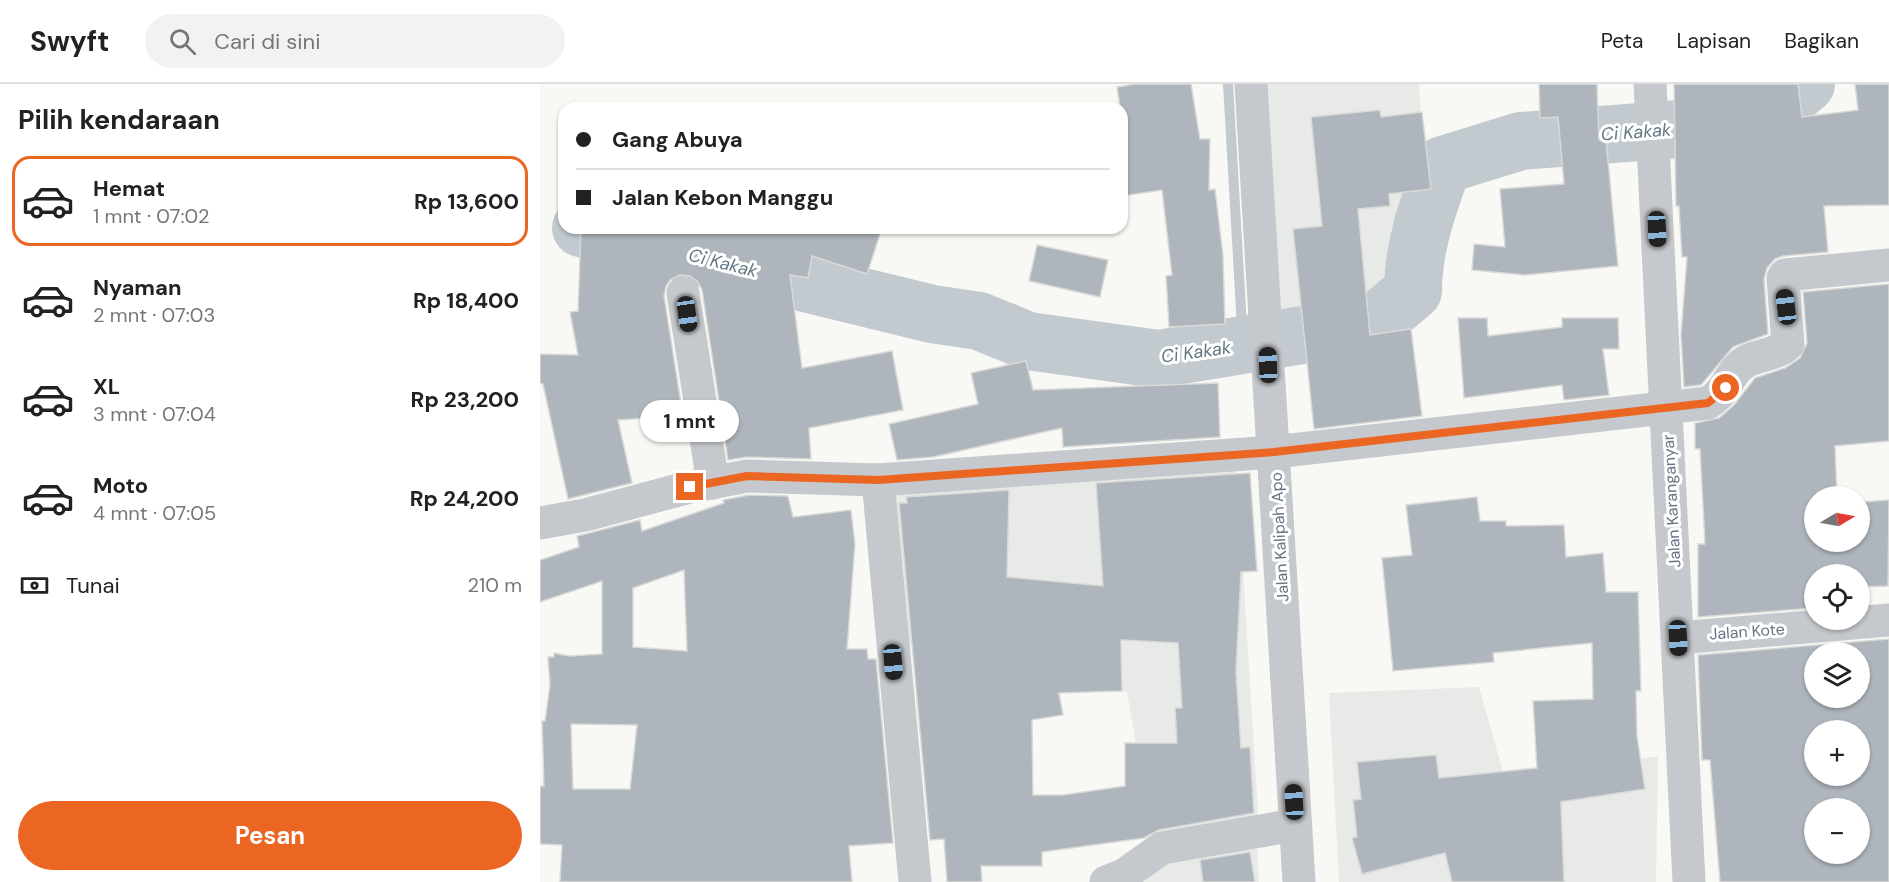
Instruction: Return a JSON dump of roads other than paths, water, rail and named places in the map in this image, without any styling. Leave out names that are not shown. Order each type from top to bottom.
[{"type":"street","name":"Jalan Kalipah Apo","points":[[1251,84],[1299,882]]},
{"type":"street","name":"Jalan Karanganyar","points":[[1651,91],[1689,882]]},
{"type":"street","points":[[540,524],[747,476],[878,480],[1274,452],[1708,403],[1726,388],[1742,364],[1775,353],[1788,344],[1783,278],[1785,275],[1889,265]]},
{"type":"street","points":[[683,293],[712,483]]},
{"type":"street","points":[[878,480],[915,882]]},
{"type":"street","name":"Jalan Kote","points":[[1678,638],[1889,620]]},
{"type":"street","points":[[1106,882],[1124,875],[1162,848],[1296,825]]},
{"type":"waterway","points":[[1228,84],[1243,345]]},
{"type":"waterway","name":"Ci Kakak","points":[[605,234],[932,314],[979,321],[1028,341],[1158,359],[1375,323],[1413,291],[1419,243],[1443,165],[1521,141],[1706,127],[1773,111],[1806,84]]}]
